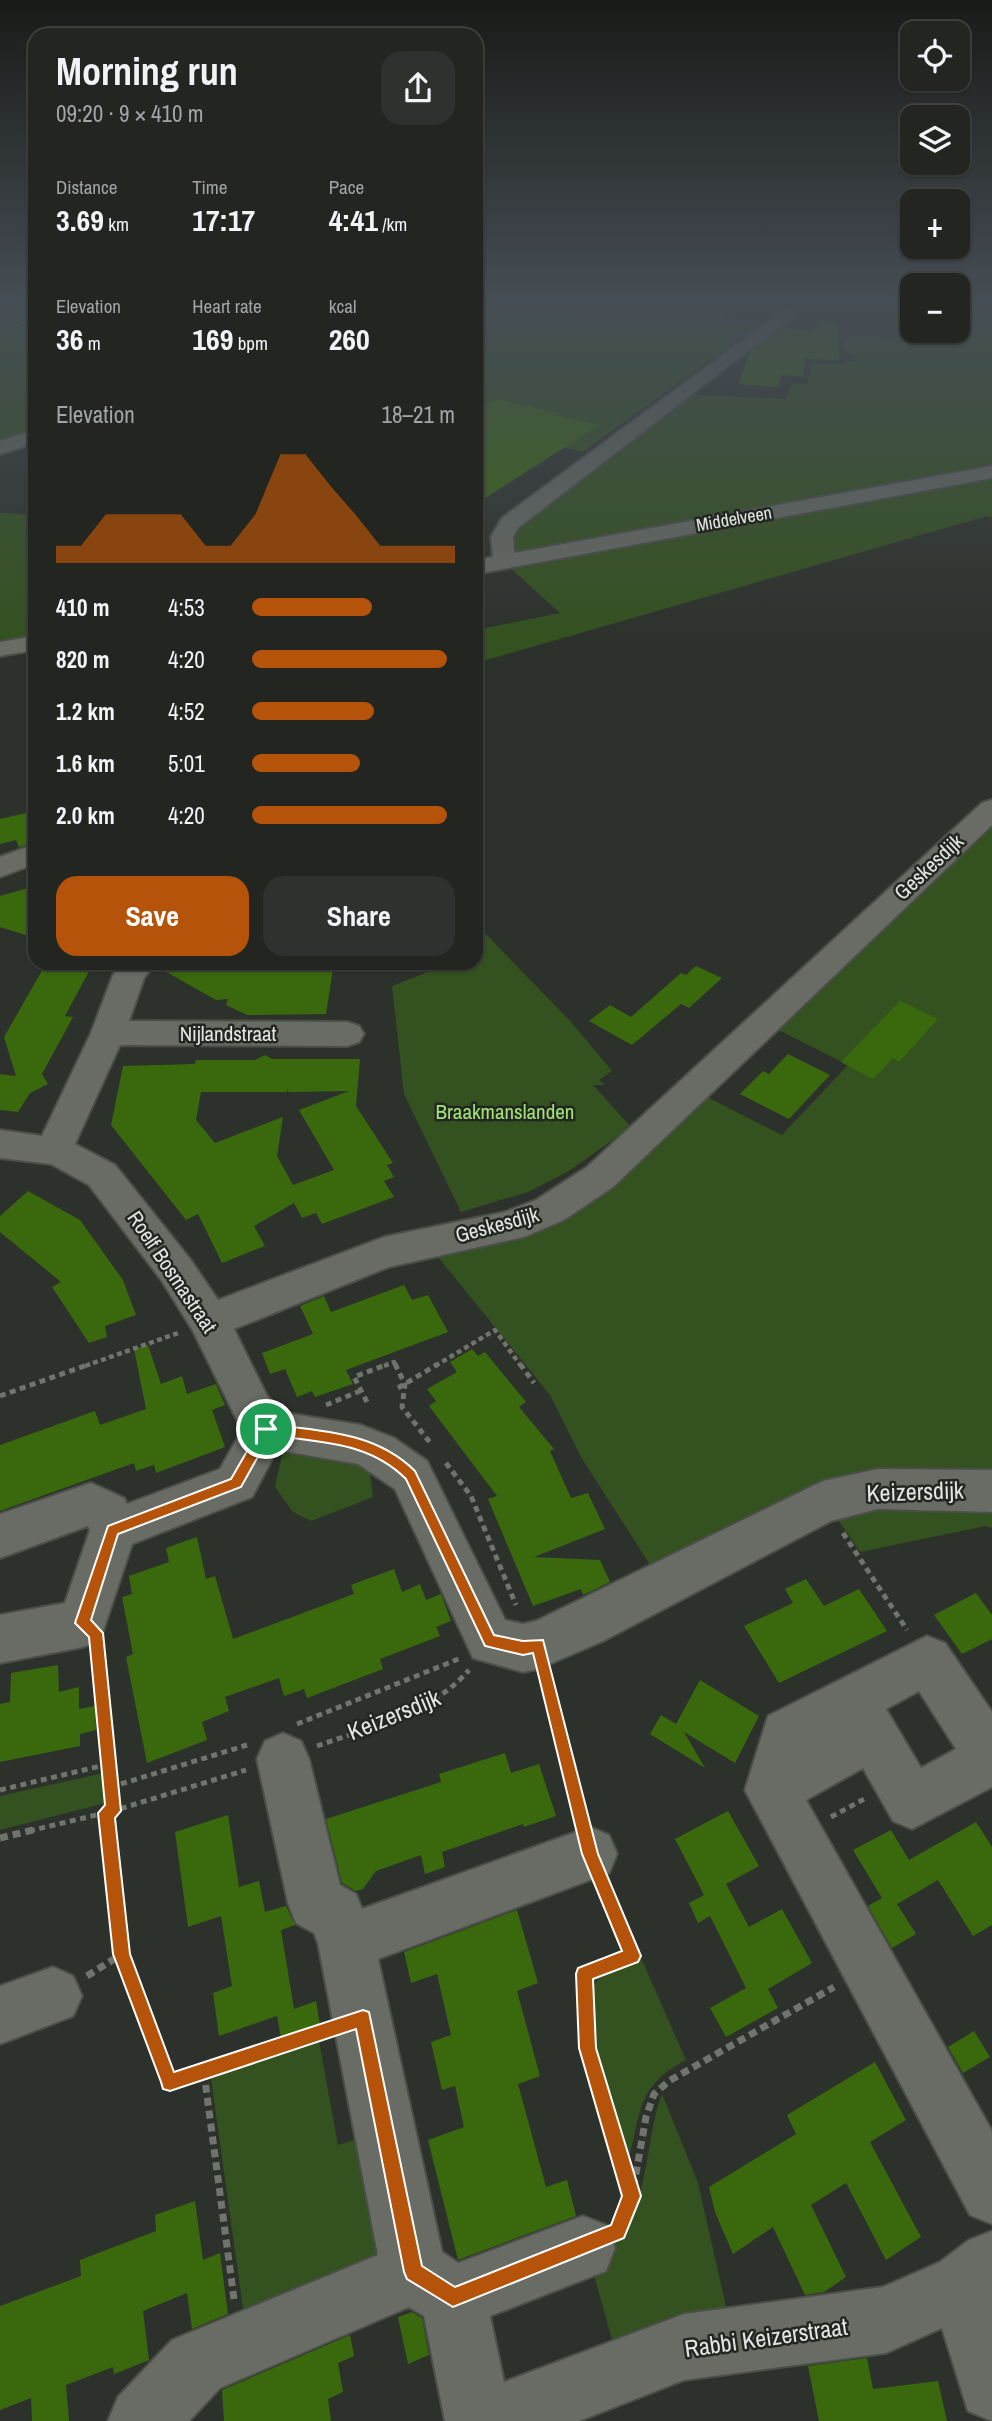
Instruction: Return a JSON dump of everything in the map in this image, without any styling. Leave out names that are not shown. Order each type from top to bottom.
[{"type":"street","points":[[505,562],[500,541],[503,530],[510,523],[649,418]]},
{"type":"street","points":[[0,448],[28,438]]},
{"type":"street","name":"Middelveen","points":[[483,566],[992,472]]},
{"type":"street","points":[[0,649],[28,644]]},
{"type":"street","name":"Geskesdijk","points":[[209,1321],[384,1253],[510,1226],[550,1210],[574,1196],[600,1177],[992,809]]},
{"type":"street","points":[[0,868],[28,856]]},
{"type":"street","points":[[53,1151],[108,1034],[129,975],[133,970]]},
{"type":"street","name":"Nijlandstraat","points":[[108,1034],[347,1034]]},
{"type":"street","name":"Roelf Bosmastraat","points":[[0,1144],[53,1151],[74,1158],[102,1175],[176,1270],[209,1321],[251,1408],[266,1429]]},
{"type":"street","points":[[113,1530],[236,1483],[266,1429],[364,1444],[395,1459],[411,1475],[490,1641]]},
{"type":"street","name":"Keizersdijk","points":[[490,1641],[523,1648],[538,1645],[586,1625],[823,1502],[878,1489],[992,1491]]},
{"type":"street","points":[[0,1536],[91,1504],[108,1513],[113,1530],[83,1623],[0,1639]]},
{"type":"street","points":[[861,1717],[912,1802],[992,1757],[927,1660],[861,1717],[786,1734],[783,1813],[992,2193]]},
{"type":"street","points":[[283,1759],[316,1903],[336,1914],[346,1943],[363,2018],[434,2285],[479,2421]]},
{"type":"street","points":[[346,1943],[590,1854]]},
{"type":"street","points":[[0,2015],[53,1996]]},
{"type":"street","points":[[142,2421],[195,2364],[241,2345],[434,2285],[583,2248]]},
{"type":"street","name":"Rabbi Keizerstraat","points":[[491,2421],[684,2347],[886,2320],[977,2274],[992,2387]]},
{"type":"path","points":[[0,1396],[209,1321]]},
{"type":"path","points":[[398,1388],[495,1330],[534,1383]]},
{"type":"path","points":[[354,1377],[367,1402]]},
{"type":"path","points":[[859,1559],[927,1660]]},
{"type":"path","points":[[83,1623],[96,1633],[109,1764],[110,1812],[122,1954],[170,2082],[204,2073],[363,2018]]},
{"type":"path","name":"Keizersdijk","points":[[0,1838],[110,1812],[283,1759],[441,1699],[460,1685],[490,1641]]},
{"type":"path","points":[[538,1645],[590,1854],[632,1956],[584,1974],[588,2048],[632,2196]]},
{"type":"path","points":[[0,1790],[109,1764]]},
{"type":"path","points":[[783,1813],[900,1780]]},
{"type":"path","points":[[583,2248],[618,2232],[632,2196],[646,2117],[654,2094],[669,2081],[868,1968]]},
{"type":"path","points":[[204,2073],[241,2345]]},
{"type":"green space","points":[[0,418],[28,418],[28,434],[0,444]]},
{"type":"green space","points":[[483,418],[630,418],[583,452],[483,426]]},
{"type":"green space","points":[[661,418],[992,418],[992,464],[513,552],[507,535]]},
{"type":"green space","points":[[992,476],[992,518],[987,516],[483,661],[483,629],[560,613],[507,565]]},
{"type":"green space","points":[[0,513],[28,515],[28,636],[0,641]]},
{"type":"green space","points":[[992,814],[992,1481],[920,1480],[656,1574],[581,1457],[550,1395],[434,1252],[512,1236],[699,1093],[782,1135],[848,1065],[777,1029],[866,946]]},
{"type":"green space","name":"Braakmanslanden","points":[[483,931],[572,1023],[612,1071],[599,1080],[605,1085],[593,1085],[631,1127],[569,1171],[528,1192],[461,1212],[404,1094],[392,986],[433,970],[483,970]]},
{"type":"green space","points":[[283,1450],[368,1458],[373,1497],[311,1521],[293,1512],[275,1487]]},
{"type":"green space","points":[[992,1504],[992,1528],[986,1526],[860,1552],[834,1514],[870,1505]]},
{"type":"green space","points":[[104,1773],[106,1803],[0,1830],[0,1796]]},
{"type":"green space","points":[[641,1958],[686,2060],[670,2069],[650,2089],[640,2113],[629,2159],[595,2054],[591,1990],[599,1978]]},
{"type":"green space","points":[[319,2041],[338,2145],[370,2135],[390,2253],[245,2323],[211,2078]]},
{"type":"green space","points":[[662,2094],[698,2183],[729,2320],[615,2350],[588,2254],[617,2239],[635,2210]]},
{"type":"building","points":[[483,418],[568,418],[600,425],[483,500]]},
{"type":"building","points":[[28,813],[28,844],[19,847],[16,840],[0,844],[0,819]]},
{"type":"building","points":[[28,888],[28,936],[0,927],[0,896]]},
{"type":"building","points":[[696,966],[722,978],[689,1008],[681,1004],[632,1045],[589,1021],[610,1005],[631,1017],[681,973],[686,975]]},
{"type":"building","points":[[42,970],[90,970],[65,1016],[73,1017],[42,1074],[48,1084],[30,1093],[18,1112],[0,1110],[0,1074],[16,1076],[4,1037]]},
{"type":"building","points":[[163,970],[333,970],[326,1014],[247,1015],[226,1005],[228,999],[216,1000]]},
{"type":"building","points":[[900,1001],[938,1019],[899,1062],[893,1058],[873,1079],[841,1062]]},
{"type":"building","points":[[788,1054],[830,1075],[789,1119],[740,1094],[763,1071],[769,1074]]},
{"type":"building","points":[[265,1055],[272,1059],[360,1059],[356,1106],[393,1163],[387,1165],[394,1177],[384,1181],[394,1197],[322,1224],[316,1213],[302,1218],[294,1203],[254,1226],[265,1246],[222,1263],[198,1214],[186,1220],[111,1125],[123,1066],[195,1064],[196,1060],[255,1060]],"holes":[[[287,1089],[289,1092],[349,1091],[299,1110],[334,1170],[293,1185],[277,1156],[283,1117],[215,1143],[196,1120],[201,1092],[287,1092]]]},
{"type":"building","points":[[28,1191],[80,1220],[123,1280],[136,1315],[105,1326],[107,1337],[89,1343],[52,1287],[61,1282],[0,1232],[0,1216]]},
{"type":"building","points":[[404,1285],[412,1300],[428,1295],[448,1332],[346,1370],[353,1384],[315,1397],[312,1391],[297,1397],[285,1369],[270,1374],[262,1353],[313,1334],[300,1306],[324,1296],[331,1312]]},
{"type":"building","points":[[148,1345],[161,1384],[182,1376],[187,1394],[216,1384],[225,1405],[212,1410],[225,1447],[156,1473],[154,1465],[136,1471],[134,1463],[0,1511],[0,1445],[95,1411],[100,1425],[146,1409],[134,1349]]},
{"type":"building","points":[[472,1349],[478,1356],[485,1352],[526,1402],[519,1407],[554,1449],[550,1451],[571,1498],[588,1493],[605,1529],[534,1557],[600,1560],[610,1582],[583,1595],[581,1589],[533,1606],[488,1499],[497,1496],[429,1406],[436,1401],[427,1389],[457,1372],[450,1362]]},
{"type":"building","points":[[197,1537],[206,1579],[215,1576],[233,1639],[354,1594],[351,1585],[394,1569],[402,1592],[420,1584],[426,1600],[441,1594],[451,1621],[436,1627],[440,1636],[380,1659],[383,1669],[307,1698],[304,1689],[284,1696],[279,1678],[225,1697],[229,1711],[202,1722],[207,1740],[147,1763],[126,1657],[133,1654],[122,1597],[132,1594],[129,1576],[169,1562],[166,1548]]},
{"type":"building","points":[[806,1579],[824,1606],[859,1589],[887,1631],[779,1683],[744,1626],[793,1603],[785,1589]]},
{"type":"building","points":[[976,1593],[992,1615],[992,1639],[962,1654],[934,1615]]},
{"type":"building","points":[[58,1665],[59,1692],[79,1687],[79,1709],[95,1706],[96,1730],[80,1734],[80,1746],[0,1762],[0,1704],[10,1702],[11,1673]]},
{"type":"building","points":[[700,1680],[759,1716],[735,1763],[684,1732],[705,1768],[650,1734],[661,1715],[676,1724]]},
{"type":"building","points":[[505,1753],[511,1773],[539,1764],[556,1816],[524,1827],[523,1824],[442,1852],[445,1867],[425,1874],[421,1855],[376,1871],[363,1889],[356,1891],[342,1883],[326,1819],[441,1782],[439,1774]]},
{"type":"building","points":[[728,1811],[759,1866],[726,1884],[749,1927],[782,1909],[812,1963],[768,1989],[778,2008],[726,2037],[710,2008],[746,1988],[710,1916],[698,1923],[689,1903],[704,1895],[675,1839]]},
{"type":"building","points":[[228,1815],[239,1887],[259,1881],[265,1912],[286,1906],[295,1925],[281,1930],[294,2009],[316,2001],[320,2025],[281,2038],[277,2016],[219,2036],[213,1993],[232,1986],[221,1916],[188,1927],[175,1832]]},
{"type":"building","points":[[976,1822],[992,1847],[992,1925],[973,1936],[938,1880],[897,1904],[916,1934],[892,1948],[868,1906],[882,1898],[853,1850],[891,1830],[909,1860]]},
{"type":"building","points":[[517,1910],[538,1983],[517,1991],[540,2076],[518,2084],[546,2187],[567,2180],[576,2216],[458,2260],[428,2140],[464,2127],[455,2086],[442,2090],[431,2042],[451,2035],[437,1974],[411,1983],[404,1952]]},
{"type":"building","points":[[974,2031],[990,2057],[963,2073],[948,2047]]},
{"type":"building","points":[[875,2062],[906,2120],[870,2142],[921,2237],[886,2260],[846,2183],[811,2205],[846,2277],[824,2292],[805,2295],[773,2227],[733,2254],[715,2212],[709,2187],[796,2134],[787,2115]]},
{"type":"building","points":[[195,2201],[203,2260],[220,2253],[228,2314],[192,2329],[187,2293],[143,2311],[149,2360],[114,2374],[113,2367],[66,2385],[69,2421],[32,2421],[31,2398],[0,2410],[0,2306],[81,2276],[80,2260],[156,2231],[155,2215]]},
{"type":"building","points":[[412,2312],[422,2318],[429,2355],[408,2364],[398,2317]]},
{"type":"building","points":[[350,2335],[354,2356],[338,2363],[343,2392],[328,2399],[331,2421],[224,2421],[222,2390]]},
{"type":"building","points":[[867,2358],[873,2389],[938,2381],[947,2421],[819,2421],[808,2366]]},
{"type":"route","points":[[266,1429],[364,1444],[395,1459],[411,1475],[490,1641],[523,1648],[538,1645],[590,1854],[632,1956],[584,1974],[588,2048],[632,2196],[618,2232],[453,2297],[414,2272],[363,2018],[204,2073],[170,2082],[122,1954],[106,1813],[113,1811],[96,1633],[83,1623],[113,1530],[236,1483],[266,1429]]}]
